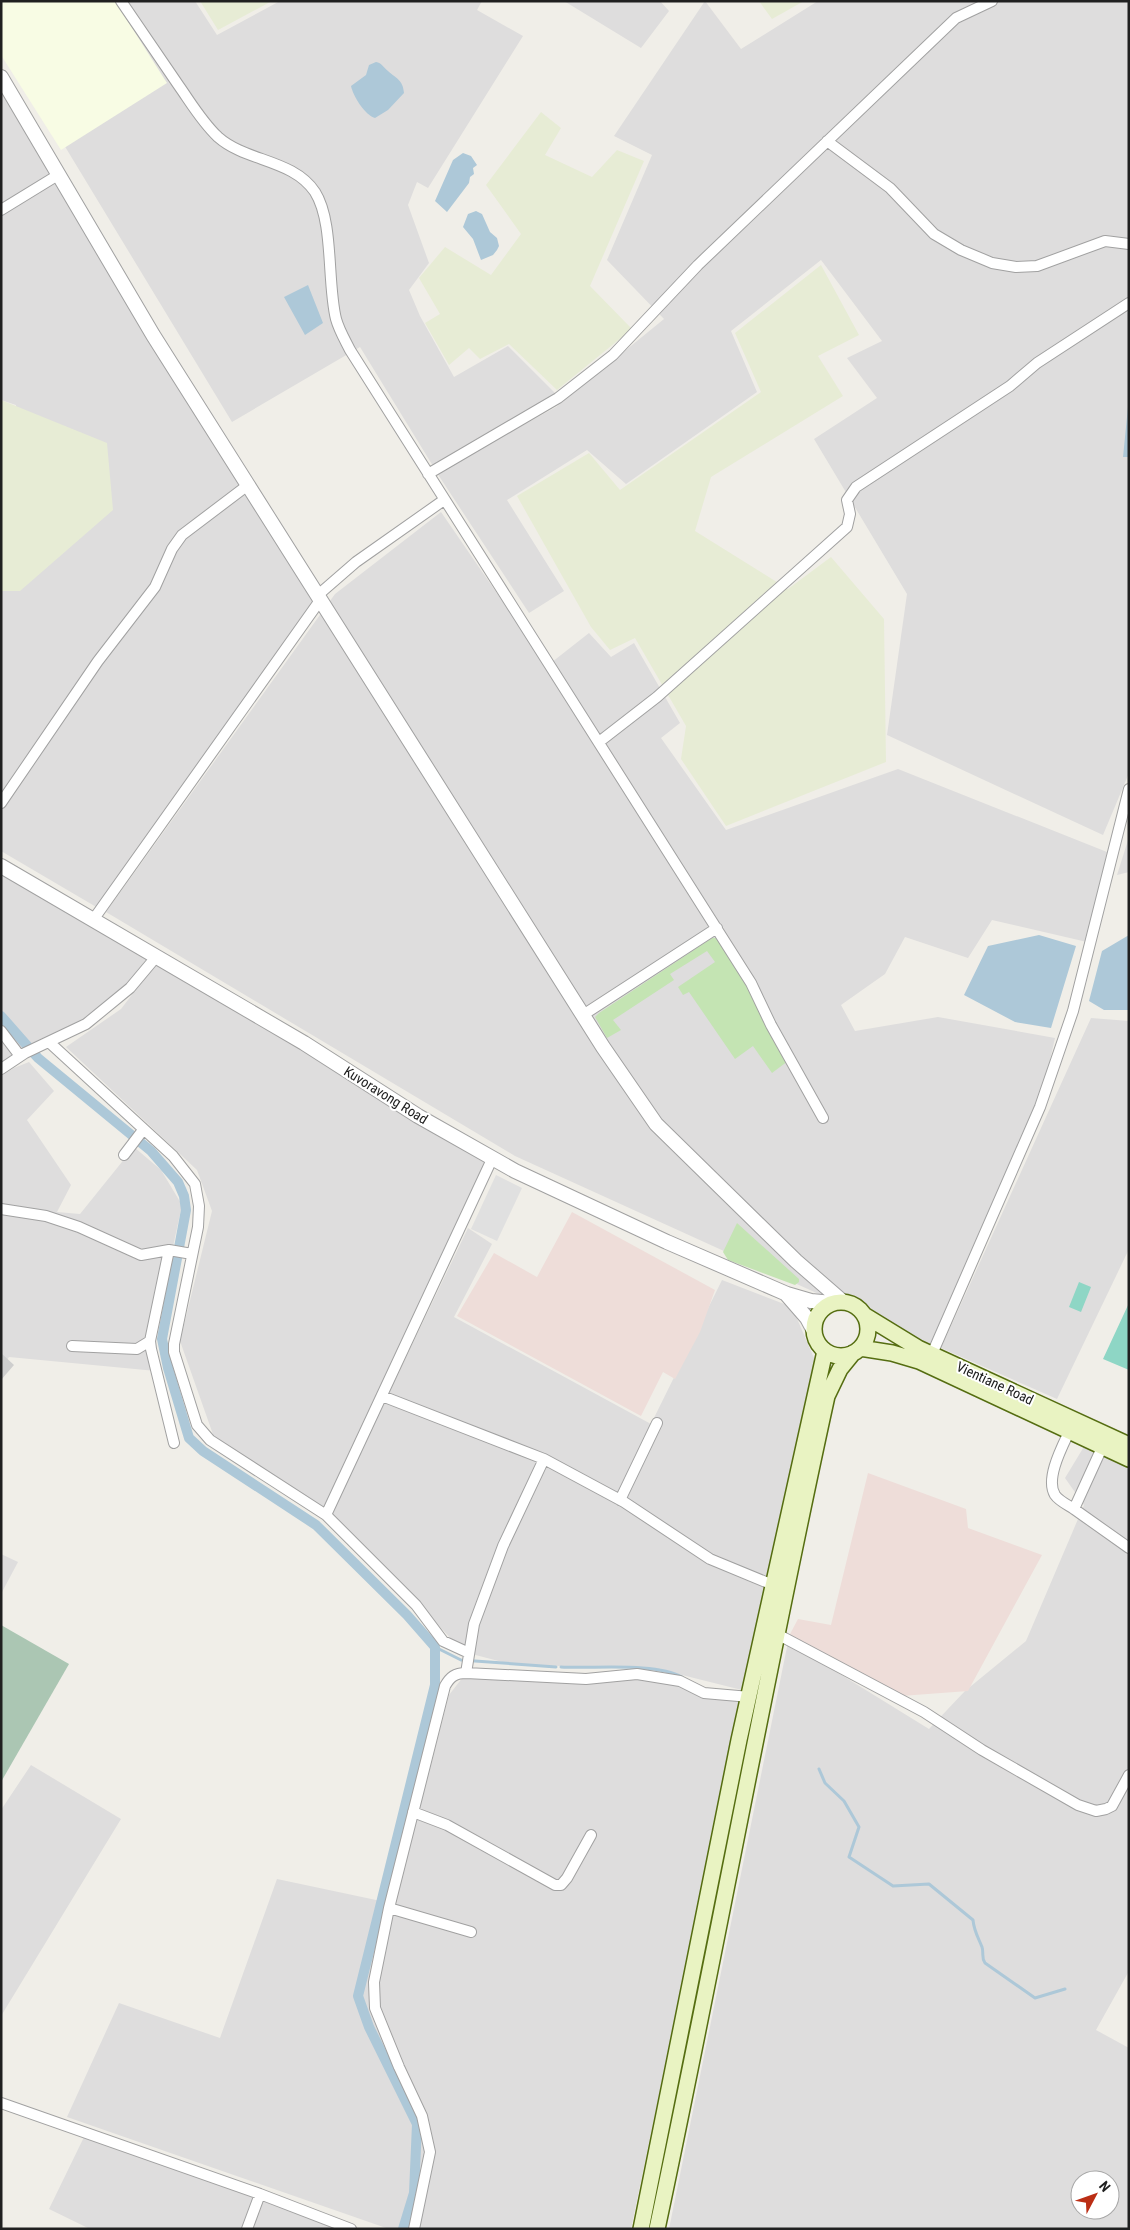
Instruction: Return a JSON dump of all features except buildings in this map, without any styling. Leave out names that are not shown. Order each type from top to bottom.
[{"type":"main road","points":[[657,2229],[700,2029],[777,1634],[827,1396],[840,1369],[857,1350],[868,1332],[864,1315],[859,1308],[837,1302],[826,1306],[816,1316],[814,1331],[816,1338],[825,1350],[839,1356],[857,1350],[892,1353],[919,1361],[1069,1432],[1105,1441],[1129,1458]]},
{"type":"main road","name":"Vientiane Road","points":[[864,1315],[887,1330],[932,1354],[1105,1441],[1129,1445]]},
{"type":"main road","points":[[641,2229],[773,1585],[825,1350]]},
{"type":"street","points":[[121,1],[201,118],[218,137],[236,150],[286,169],[299,176],[315,192],[321,204],[326,229],[336,319],[350,350],[752,983],[771,1024],[824,1118]]},
{"type":"street","points":[[428,474],[558,398],[613,355],[698,265],[956,18],[992,1]]},
{"type":"street","points":[[1,77],[153,335],[583,1015],[650,1116],[837,1302]]},
{"type":"street","points":[[827,141],[890,188],[934,234],[961,250],[992,263],[1016,267],[1037,266],[1105,241],[1129,244]]},
{"type":"street","points":[[1,210],[58,175]]},
{"type":"street","points":[[599,742],[658,697],[847,527],[850,514],[847,500],[856,488],[1010,386],[1037,363],[1129,304]]},
{"type":"street","points":[[1,803],[93,669],[155,587],[172,549],[182,534],[248,485]]},
{"type":"street","points":[[93,920],[319,597],[356,562],[444,500]]},
{"type":"street","points":[[932,1354],[1040,1107],[1073,1011],[1129,789]]},
{"type":"street","name":"Kuvoravong Road","points":[[1,866],[304,1043],[418,1116],[516,1170],[667,1242],[787,1294],[811,1301],[837,1302]]},
{"type":"street","points":[[583,1015],[717,928]]},
{"type":"street","points":[[1,1069],[23,1054],[50,1043],[86,1024],[117,1001],[156,957]]},
{"type":"street","points":[[1,1031],[23,1054]]},
{"type":"street","points":[[50,1043],[173,1156],[195,1184],[199,1206],[174,1352],[197,1424],[210,1440],[326,1516],[416,1605],[443,1641],[469,1653]]},
{"type":"street","points":[[124,1154],[143,1130]]},
{"type":"street","points":[[326,1516],[492,1157]]},
{"type":"street","points":[[1,1209],[46,1216],[78,1227],[141,1255],[169,1250],[192,1254]]},
{"type":"street","points":[[169,1250],[150,1341],[174,1442]]},
{"type":"street","points":[[787,1294],[807,1318],[814,1331]]},
{"type":"street","points":[[72,1346],[137,1348],[150,1341]]},
{"type":"street","points":[[382,1396],[544,1459],[620,1500],[710,1559],[773,1585]]},
{"type":"street","points":[[620,1500],[657,1424]]},
{"type":"street","points":[[1069,1432],[1056,1461],[1051,1484],[1056,1495],[1129,1548]]},
{"type":"street","points":[[1074,1509],[1105,1441]]},
{"type":"street","points":[[466,1673],[474,1624],[503,1546],[544,1459]]},
{"type":"street","points":[[777,1634],[924,1712],[982,1750],[1078,1805],[1096,1812],[1106,1810],[1112,1806],[1129,1776]]},
{"type":"street","points":[[414,2229],[430,2152],[422,2116],[399,2067],[375,2008],[374,1982],[389,1908],[445,1686],[453,1676],[466,1673],[586,1679],[637,1674],[680,1681],[704,1693],[750,1697]]},
{"type":"street","points":[[413,1812],[447,1824],[555,1886],[561,1885],[567,1878],[591,1835]]},
{"type":"street","points":[[389,1908],[471,1932]]},
{"type":"street","points":[[1,2103],[260,2194],[352,2229]]},
{"type":"street","points":[[246,2229],[260,2194]]},
{"type":"shaded area","points":[[1,1],[195,1],[217,35],[280,1],[482,1],[477,10],[523,36],[428,188],[417,182],[408,205],[429,263],[409,290],[420,316],[454,377],[508,346],[556,394],[433,466],[360,347],[232,422],[1,41]]},
{"type":"shaded area","points":[[1,1],[115,1],[167,83],[61,150],[1,55]]},
{"type":"shaded area","points":[[200,1],[272,1],[218,30]]},
{"type":"shaded area","points":[[564,1],[660,1],[669,11],[641,48]]},
{"type":"shaded area","points":[[705,1],[741,49],[818,1],[1129,1],[1129,773],[1103,835],[887,735],[907,594],[814,439],[877,398],[847,358],[882,341],[821,260],[731,331],[757,392],[626,484],[587,450],[507,500],[564,591],[529,613],[437,473],[556,407],[664,319],[607,260],[652,155],[614,136]]},
{"type":"shaded area","points":[[759,1],[804,1],[772,19]]},
{"type":"shaded area","points":[[1,83],[316,597],[98,908],[1,851],[1,591],[20,591],[16,405],[1,400]]},
{"type":"shaded area","points":[[541,112],[561,128],[545,155],[592,177],[617,150],[644,161],[590,286],[632,329],[557,390],[509,344],[480,359],[469,348],[449,365],[425,323],[440,314],[419,278],[445,247],[491,275],[521,234],[486,185]]},
{"type":"shaded area","points":[[821,265],[859,335],[818,356],[843,396],[711,477],[695,531],[788,589],[831,557],[884,619],[886,762],[726,826],[681,759],[686,726],[635,638],[610,650],[591,627],[517,496],[589,453],[620,490],[761,392],[735,333]]},
{"type":"shaded area","points":[[1,400],[107,443],[113,510],[20,591],[1,591]]},
{"type":"shaded area","points":[[441,512],[547,666],[589,633],[611,657],[634,643],[680,723],[661,738],[726,830],[898,769],[1107,852],[1087,942],[992,920],[968,958],[905,937],[885,974],[841,1005],[855,1031],[938,1017],[1055,1038],[1040,1104],[931,1345],[515,1156],[106,912],[335,594]]},
{"type":"shaded area","points":[[1129,837],[1129,872],[1117,875]]},
{"type":"shaded area","points":[[1,873],[148,957],[113,1003],[1,1066]]},
{"type":"shaded area","points":[[157,962],[495,1159],[327,1511],[215,1440],[180,1341],[212,1211],[197,1170],[66,1047],[121,1009]]},
{"type":"shaded area","points":[[1091,1018],[1129,1021],[1129,1249],[1057,1399],[941,1348]]},
{"type":"shaded area","points":[[29,1062],[54,1091],[27,1120],[71,1185],[57,1212],[80,1214],[134,1147],[161,1170],[182,1205],[155,1330],[156,1371],[9,1357],[1,1368],[1,1076]]},
{"type":"shaded area","points":[[496,1175],[522,1188],[497,1241],[471,1229]]},
{"type":"shaded area","points":[[572,1212],[715,1290],[700,1332],[675,1379],[663,1372],[641,1416],[457,1316],[494,1253],[537,1277]]},
{"type":"shaded area","points":[[468,1228],[492,1244],[454,1317],[651,1424],[722,1280],[792,1307],[817,1365],[742,1690],[654,1668],[514,1665],[464,1652],[331,1514]]},
{"type":"shaded area","points":[[1,1353],[14,1365],[1,1380]]},
{"type":"shaded area","points":[[1085,1445],[1129,1465],[1129,1971],[1096,2030],[1129,2048],[1129,2229],[669,2229],[788,1642],[929,1729],[965,1691],[1026,1641],[1084,1505],[1065,1478]]},
{"type":"shaded area","points":[[868,1473],[966,1509],[968,1528],[1042,1555],[968,1691],[901,1696],[789,1636],[798,1619],[831,1625]]},
{"type":"shaded area","points":[[1,1554],[18,1562],[1,1594]]},
{"type":"shaded area","points":[[1,1625],[69,1664],[1,1782]]},
{"type":"shaded area","points":[[648,1674],[741,1700],[631,2229],[389,2229],[67,2117],[119,2003],[220,2038],[277,1879],[395,1904],[449,1695],[463,1677]]},
{"type":"shaded area","points":[[31,1765],[121,1819],[1,2016],[1,1810]]},
{"type":"shaded area","points":[[84,2137],[360,2229],[90,2229],[49,2209]]},
{"type":"green space","points":[[712,938],[716,938],[748,985],[788,1061],[772,1073],[753,1046],[735,1059],[689,992],[683,995],[678,987],[715,962],[707,951],[670,974],[674,980],[613,1020],[621,1030],[607,1038],[595,1017]]},
{"type":"green space","points":[[737,1223],[799,1279],[799,1282],[795,1285],[728,1260],[723,1252]]},
{"type":"green space","points":[[1079,1282],[1091,1287],[1081,1312],[1069,1307]]},
{"type":"green space","points":[[1129,1303],[1129,1370],[1103,1359]]},
{"type":"water","points":[[376,62],[381,64],[399,80],[404,93],[388,110],[375,118],[360,105],[351,86],[366,75],[369,65]]},
{"type":"water","points":[[463,153],[471,156],[477,165],[473,168],[474,174],[470,177],[469,183],[447,212],[435,201],[453,160]]},
{"type":"water","points":[[476,211],[482,214],[490,232],[497,238],[499,246],[493,255],[481,260],[473,239],[463,227],[468,214]]},
{"type":"water","points":[[308,285],[323,323],[305,335],[284,297]]},
{"type":"water","points":[[1128,407],[1129,457],[1123,457]]},
{"type":"water","points":[[1039,935],[1076,946],[1051,1028],[1015,1022],[964,995],[988,946]]},
{"type":"water","points":[[1129,935],[1129,1010],[1104,1010],[1089,1001],[1102,951]]},
{"type":"waterway","points":[[1,1016],[38,1058],[151,1151],[178,1182],[184,1196],[186,1210],[162,1339],[168,1368],[189,1438],[203,1451],[316,1525],[407,1615],[435,1647],[435,1685],[358,1996],[369,2027],[417,2124],[414,2193],[403,2229]]},
{"type":"waterway","points":[[435,1647],[461,1660],[556,1667]]},
{"type":"waterway","points":[[561,1667],[656,1669],[682,1677]]},
{"type":"waterway","points":[[819,1769],[825,1783],[844,1801],[859,1827],[849,1857],[893,1886],[929,1884],[973,1920],[985,1963],[1035,1998],[1065,1989]]}]
